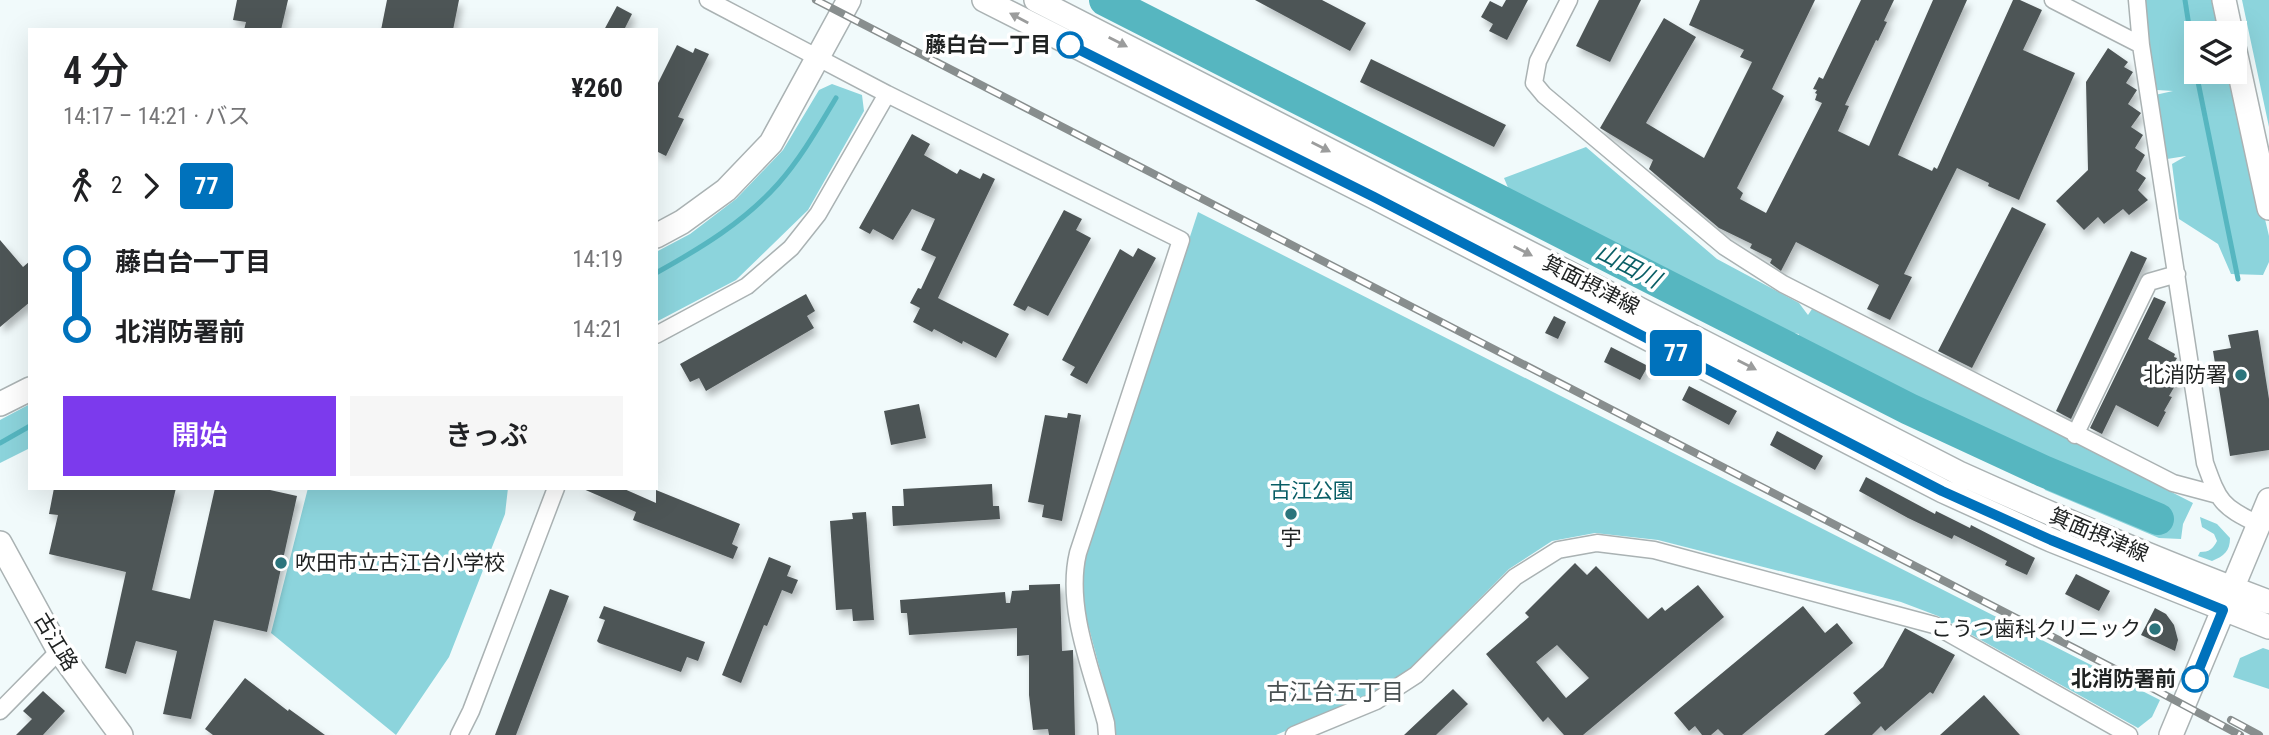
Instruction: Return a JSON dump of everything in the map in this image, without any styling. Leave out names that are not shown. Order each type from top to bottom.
[{"type":"main road","points":[[658,235],[682,222],[726,190],[771,143],[849,0]]},
{"type":"main road","name":"箕面摂津線","points":[[984,0],[1374,197],[1942,491],[2051,540],[2227,599],[2269,602]]},
{"type":"main road","name":"箕面摂津線","points":[[1036,0],[1959,473],[2064,520],[2227,599],[2269,627]]},
{"type":"main road","points":[[2224,0],[2228,21]]},
{"type":"main road","points":[[2242,84],[2269,208]]},
{"type":"main road","points":[[0,404],[28,390]]},
{"type":"main road","points":[[2171,735],[2269,500]]},
{"type":"main road","name":"古江路","points":[[0,543],[59,650],[121,735]]},
{"type":"street","points":[[708,0],[887,94],[1181,240],[1073,573],[1077,614],[1107,735]]},
{"type":"street","points":[[1569,0],[1538,61],[1534,83],[1544,95],[1726,247],[1783,284],[2075,435],[2173,483],[2218,495]]},
{"type":"street","points":[[2053,0],[2141,45]]},
{"type":"street","points":[[2137,0],[2141,45],[2205,463],[2218,495],[2231,511],[2258,524]]},
{"type":"street","points":[[658,334],[747,286],[791,248],[818,214],[887,94]]},
{"type":"street","points":[[2075,435],[2149,282],[2177,274]]},
{"type":"street","points":[[459,735],[471,711],[555,490]]},
{"type":"street","points":[[1294,735],[1376,701],[1416,676],[1516,577],[1558,550],[1597,543],[1654,550],[1934,625],[2129,735]]},
{"type":"street","points":[[0,711],[59,650]]},
{"type":"green space","points":[[2145,0],[2213,0],[2218,21],[2184,21],[2184,84],[2233,84],[2269,236],[2269,262],[2263,275],[2231,274],[2218,244],[2179,219],[2172,164],[2186,156],[2167,159],[2155,95],[2173,91],[2157,90],[2149,46]]},
{"type":"green space","points":[[2242,0],[2269,0],[2269,127],[2247,21]]},
{"type":"green space","points":[[832,84],[862,95],[864,111],[808,210],[736,280],[658,321],[658,251],[690,234],[736,199],[783,150],[819,90]]},
{"type":"green space","points":[[1586,147],[1717,259],[1799,303],[1808,315],[1812,309],[2193,503],[2183,524],[2181,539],[2159,538],[2045,490],[2038,477],[2050,466],[2096,484],[1797,340],[1799,334],[1780,331],[1509,190],[1504,178]],"holes":[[[2115,494],[2135,494],[2144,500],[2141,503],[2120,506]]]},
{"type":"green space","name":"古江公園","points":[[1198,212],[2160,700],[2152,717],[2138,728],[1938,616],[1901,602],[1658,540],[1595,533],[1552,541],[1509,569],[1411,668],[1371,694],[1276,735],[1115,735],[1085,613],[1082,578],[1086,556]]},
{"type":"green space","points":[[28,405],[28,449],[0,463],[0,420]]},
{"type":"green space","points":[[307,490],[508,490],[505,514],[449,657],[396,735],[271,633]]},
{"type":"green space","points":[[2200,517],[2217,524],[2230,538],[2226,552],[2212,561],[2198,556],[2200,552],[2210,550],[2217,541],[2214,534],[2202,527]]},
{"type":"green space","points":[[2263,648],[2269,650],[2269,689],[2233,677],[2240,658]]},
{"type":"building","points":[[237,0],[288,0],[281,28],[244,28],[246,22],[233,20]]},
{"type":"building","points":[[387,0],[459,0],[453,28],[381,28]]},
{"type":"building","points":[[1255,0],[1322,0],[1366,23],[1350,51]]},
{"type":"building","points":[[1506,0],[1528,0],[1507,40],[1489,31],[1493,24],[1481,17],[1490,1],[1502,7]]},
{"type":"building","points":[[1599,0],[1641,0],[1610,62],[1576,46]]},
{"type":"building","points":[[1700,0],[1815,0],[1772,89],[1784,96],[1737,188],[1743,193],[1740,199],[1766,213],[1822,103],[1815,100],[1817,90],[1813,89],[1819,77],[1823,79],[1861,0],[1894,0],[1884,21],[1887,22],[1845,105],[1849,106],[1838,131],[1869,146],[1933,0],[1967,0],[1898,155],[1932,171],[1934,167],[1937,169],[2013,0],[2020,0],[2042,10],[2023,50],[2075,73],[2019,200],[1957,168],[1904,274],[1912,277],[1890,320],[1867,309],[1879,285],[1796,242],[1781,271],[1770,263],[1772,259],[1750,248],[1752,244],[1719,228],[1649,169],[1653,160],[1600,128],[1664,18],[1696,37],[1646,123],[1704,158],[1752,62],[1740,57],[1744,50],[1689,25]]},
{"type":"building","points":[[617,6],[632,14],[625,28],[605,28]]},
{"type":"building","points":[[677,45],[693,53],[695,48],[709,54],[678,117],[684,119],[666,156],[658,152],[658,83]]},
{"type":"building","points":[[2108,48],[2128,62],[2124,67],[2133,72],[2126,83],[2137,90],[2128,104],[2141,113],[2131,127],[2143,135],[2135,148],[2145,155],[2136,171],[2146,178],[2138,190],[2148,200],[2129,215],[2123,209],[2104,224],[2098,217],[2084,230],[2056,201],[2088,170],[2086,82]]},
{"type":"building","points":[[1371,59],[1506,125],[1494,147],[1360,82]]},
{"type":"building","points":[[912,134],[930,144],[924,155],[957,174],[960,169],[980,179],[983,173],[995,179],[938,298],[1009,334],[996,358],[963,341],[962,344],[934,329],[932,332],[913,322],[920,308],[910,303],[918,288],[921,289],[936,257],[921,250],[935,219],[912,209],[893,240],[873,229],[870,234],[859,228]]},
{"type":"building","points":[[2012,207],[2046,224],[1972,368],[1938,351]]},
{"type":"building","points":[[1064,210],[1082,219],[1076,230],[1091,238],[1048,316],[1028,306],[1025,311],[1013,305]]},
{"type":"building","points":[[0,240],[23,267],[28,263],[28,304],[0,327]]},
{"type":"building","points":[[1138,248],[1156,258],[1087,384],[1070,375],[1075,367],[1062,360],[1120,249],[1133,257]]},
{"type":"building","points":[[2131,251],[2147,258],[2071,419],[2056,411]]},
{"type":"building","points":[[806,294],[815,311],[807,316],[814,328],[706,391],[699,378],[690,382],[680,364]]},
{"type":"building","points":[[2154,297],[2166,302],[2148,339],[2175,354],[2174,357],[2177,358],[2171,369],[2178,373],[2176,377],[2179,379],[2169,396],[2172,397],[2158,427],[2116,405],[2102,434],[2090,428]]},
{"type":"building","points":[[1554,316],[1566,322],[1558,339],[1545,333]]},
{"type":"building","name":"北消防署","points":[[2258,330],[2269,399],[2269,450],[2230,456],[2213,351],[2231,348],[2228,335]]},
{"type":"building","points":[[1611,347],[1648,366],[1640,380],[1604,362]]},
{"type":"building","points":[[1689,386],[1737,411],[1729,425],[1682,400]]},
{"type":"building","points":[[919,404],[926,438],[891,445],[884,411]]},
{"type":"building","points":[[1068,413],[1081,415],[1062,521],[1042,517],[1044,505],[1028,502],[1045,415],[1067,418]]},
{"type":"building","points":[[1777,431],[1823,456],[1815,470],[1770,445]]},
{"type":"building","points":[[1866,477],[1935,514],[1936,511],[1970,528],[1971,525],[2035,558],[2027,575],[2005,565],[2007,561],[1954,535],[1952,539],[1859,491]]},
{"type":"building","points":[[992,484],[993,506],[999,506],[1000,519],[893,526],[892,506],[904,506],[903,489]]},
{"type":"building","points":[[54,490],[176,490],[152,590],[190,599],[215,490],[270,490],[297,496],[267,632],[214,620],[191,719],[163,714],[177,651],[136,641],[126,674],[105,668],[126,572],[49,554],[58,515],[49,514]]},
{"type":"building","points":[[586,490],[627,490],[656,503],[656,490],[740,524],[732,544],[738,547],[733,559],[633,520],[636,512]]},
{"type":"building","points":[[866,512],[874,620],[853,621],[852,609],[836,610],[830,521],[853,519],[852,513]]},
{"type":"building","points":[[769,557],[791,566],[787,576],[798,580],[792,594],[782,590],[767,626],[764,625],[741,683],[722,675]]},
{"type":"building","points":[[1575,563],[1587,575],[1596,566],[1648,619],[1662,607],[1665,611],[1698,585],[1724,617],[1583,735],[1564,735],[1548,717],[1543,722],[1486,654],[1529,617],[1525,613]],"holes":[[[1557,645],[1589,678],[1566,698],[1536,662]]]},
{"type":"building","points":[[2076,574],[2110,591],[2099,611],[2065,594]]},
{"type":"building","points":[[1060,584],[1062,651],[1073,650],[1075,735],[1049,735],[1048,729],[1033,730],[1029,695],[1029,655],[1017,656],[1017,628],[909,635],[907,613],[901,613],[900,600],[1005,592],[1006,603],[1010,603],[1012,591],[1029,590],[1029,585]]},
{"type":"building","points":[[550,589],[569,596],[516,735],[495,735]]},
{"type":"building","points":[[604,606],[705,642],[698,661],[687,657],[681,672],[599,643],[597,641],[605,620],[599,618]]},
{"type":"building","points":[[1803,606],[1825,633],[1837,623],[1853,643],[1742,735],[1724,735],[1718,729],[1711,735],[1702,735],[1695,726],[1689,731],[1674,713]]},
{"type":"building","name":"こうつ歯科クリニック","points":[[2155,608],[2166,614],[2174,625],[2178,640],[2175,651],[2141,635]]},
{"type":"building","points":[[1905,628],[1955,655],[1933,694],[1930,692],[1885,731],[1881,726],[1872,735],[1824,735],[1861,703],[1853,693],[1883,667]]},
{"type":"building","points":[[245,678],[325,735],[213,735],[205,729]]},
{"type":"building","points":[[1453,689],[1468,704],[1436,735],[1404,735]]},
{"type":"building","points":[[43,691],[65,711],[43,735],[16,735],[32,719],[23,711]]},
{"type":"building","points":[[1984,695],[2020,735],[1940,735]]},
{"type":"waterway","name":"山田川","points":[[1105,0],[1909,409],[2043,471],[2158,519]]},
{"type":"waterway","points":[[2185,0],[2188,21]]},
{"type":"waterway","points":[[2198,84],[2238,279]]},
{"type":"waterway","points":[[658,272],[721,233],[765,198],[794,164],[836,98]]},
{"type":"waterway","points":[[0,443],[28,427]]},
{"type":"railway","points":[[816,0],[2240,735]]},
{"type":"railway","points":[[2231,720],[2259,735]]},
{"type":"bus line","name":"77","points":[[1070,45],[1374,197],[1942,491],[2051,540],[2223,610],[2195,679]]},
{"type":"place","name":"藤白台一丁目","points":[[1070,45]]},
{"type":"place","name":"北消防署","points":[[2241,375]]},
{"type":"place","name":"宇","points":[[1291,514]]},
{"type":"place","name":"吹田市立古江台小学校","points":[[281,563]]},
{"type":"place","name":"こうつ歯科クリニック","points":[[2155,629]]},
{"type":"place","name":"北消防署前","points":[[2195,679]]},
{"type":"district","name":"古江台五丁目","points":[[1335,692]]}]
